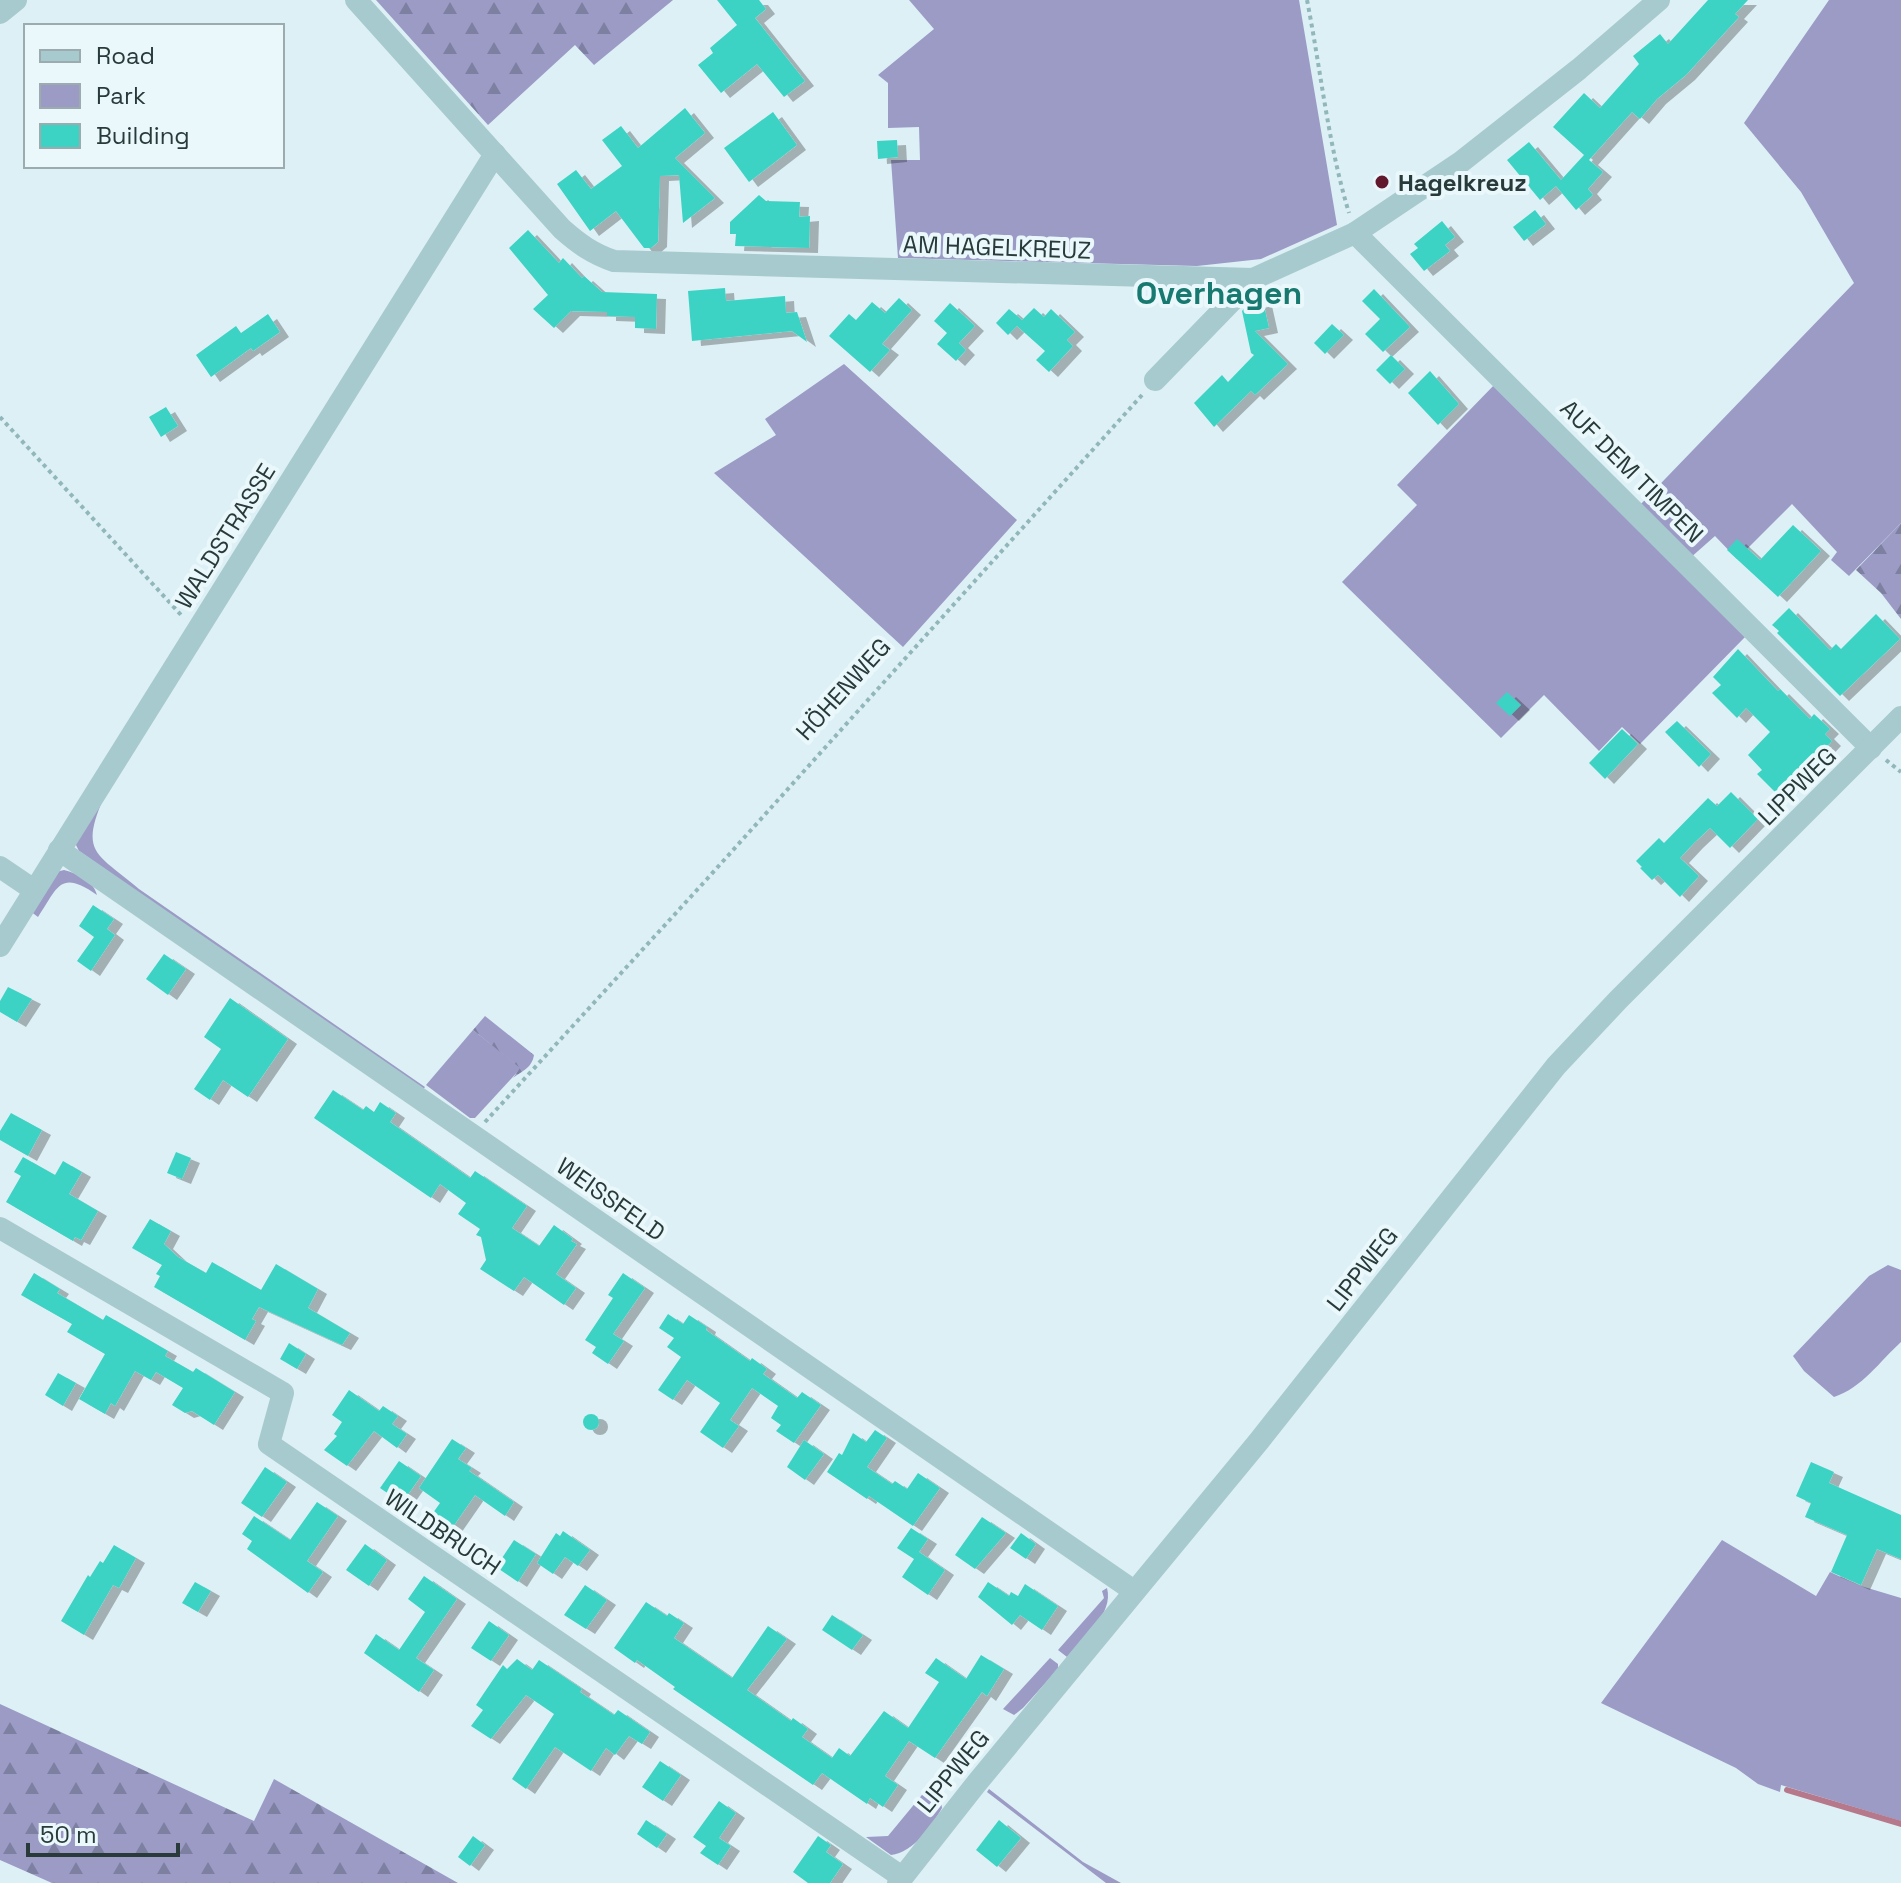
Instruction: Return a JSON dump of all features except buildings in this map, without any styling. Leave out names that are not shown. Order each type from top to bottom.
[{"type":"street","points":[[0,13],[16,0]]},
{"type":"street","name":"AM HAGELKREUZ","points":[[356,0],[579,244],[596,255],[614,261],[1253,279],[1355,233],[1461,162],[1579,69],[1659,0]]},
{"type":"street","name":"WALDSTRASSE","points":[[0,946],[495,154]]},
{"type":"street","name":"AUF DEM TIMPEN","points":[[1355,233],[1871,748]]},
{"type":"street","points":[[1155,380],[1253,279]]},
{"type":"street","name":"LIPPWEG","points":[[900,1880],[1259,1441],[1556,1066],[1901,717]]},
{"type":"street","name":"WEISSFELD","points":[[59,850],[1134,1591]]},
{"type":"street","points":[[0,867],[34,890]]},
{"type":"street","name":"WILDBRUCH","points":[[0,1228],[283,1393],[269,1444],[900,1880]]},
{"type":"path","points":[[1307,0],[1323,81],[1334,164],[1355,233]]},
{"type":"path","name":"HÖHENWEG","points":[[473,1136],[1155,380]]},
{"type":"path","points":[[0,417],[182,616],[199,627]]},
{"type":"green space","points":[[376,0],[673,0],[594,65],[575,45],[488,125]]},
{"type":"green space","points":[[909,0],[1299,0],[1337,225],[1261,259],[1197,266],[898,258],[891,160],[920,160],[919,127],[888,128],[888,83],[878,75],[934,29]]},
{"type":"green space","points":[[1829,0],[1901,0],[1901,523],[1849,576],[1831,560],[1837,552],[1792,504],[1737,559],[1715,536],[1689,559],[1639,506],[1854,283],[1801,192],[1744,123]]},
{"type":"green space","points":[[844,364],[1017,520],[903,647],[714,473],[776,435],[765,419]]},
{"type":"green space","points":[[1497,382],[1746,636],[1640,744],[1622,727],[1599,751],[1544,695],[1501,738],[1342,582],[1417,505],[1397,485]]},
{"type":"green space","points":[[1901,523],[1901,619],[1881,593],[1856,570]]},
{"type":"green space","points":[[104,797],[93,830],[96,851],[103,859],[139,889],[425,1087],[421,1092],[79,851],[75,843]]},
{"type":"green space","points":[[64,870],[88,882],[97,895],[75,883],[61,885],[38,917],[30,911],[56,872]]},
{"type":"green space","points":[[485,1016],[534,1055],[529,1066],[513,1078],[520,1068],[473,1030]]},
{"type":"green space","points":[[473,1030],[521,1068],[475,1118],[470,1118],[426,1085]]},
{"type":"green space","points":[[1888,1265],[1901,1270],[1901,1342],[1862,1381],[1834,1397],[1804,1371],[1793,1356],[1869,1276]]},
{"type":"green space","points":[[1722,1540],[1816,1596],[1830,1572],[1861,1586],[1901,1598],[1901,1821],[1781,1785],[1780,1792],[1758,1784],[1736,1768],[1601,1703]]},
{"type":"green space","points":[[1107,1588],[1108,1598],[1102,1616],[1067,1657],[1058,1650],[1104,1598],[1102,1591]]},
{"type":"green space","points":[[1050,1658],[1058,1664],[1058,1669],[1023,1708],[1014,1715],[1003,1709]]},
{"type":"green space","points":[[0,1704],[254,1821],[274,1779],[458,1883],[52,1883],[0,1860]]},
{"type":"green space","points":[[989,1789],[1083,1862],[1121,1883],[1106,1883],[987,1792]]},
{"type":"green space","points":[[926,1790],[941,1801],[942,1808],[914,1844],[891,1855],[866,1837],[888,1836]]},
{"type":"waterway","points":[[1787,1790],[1901,1824]]},
{"type":"place","name":"Hagelkreuz","points":[[1382,182]]},
{"type":"district","name":"Overhagen","points":[[1219,293]]}]
